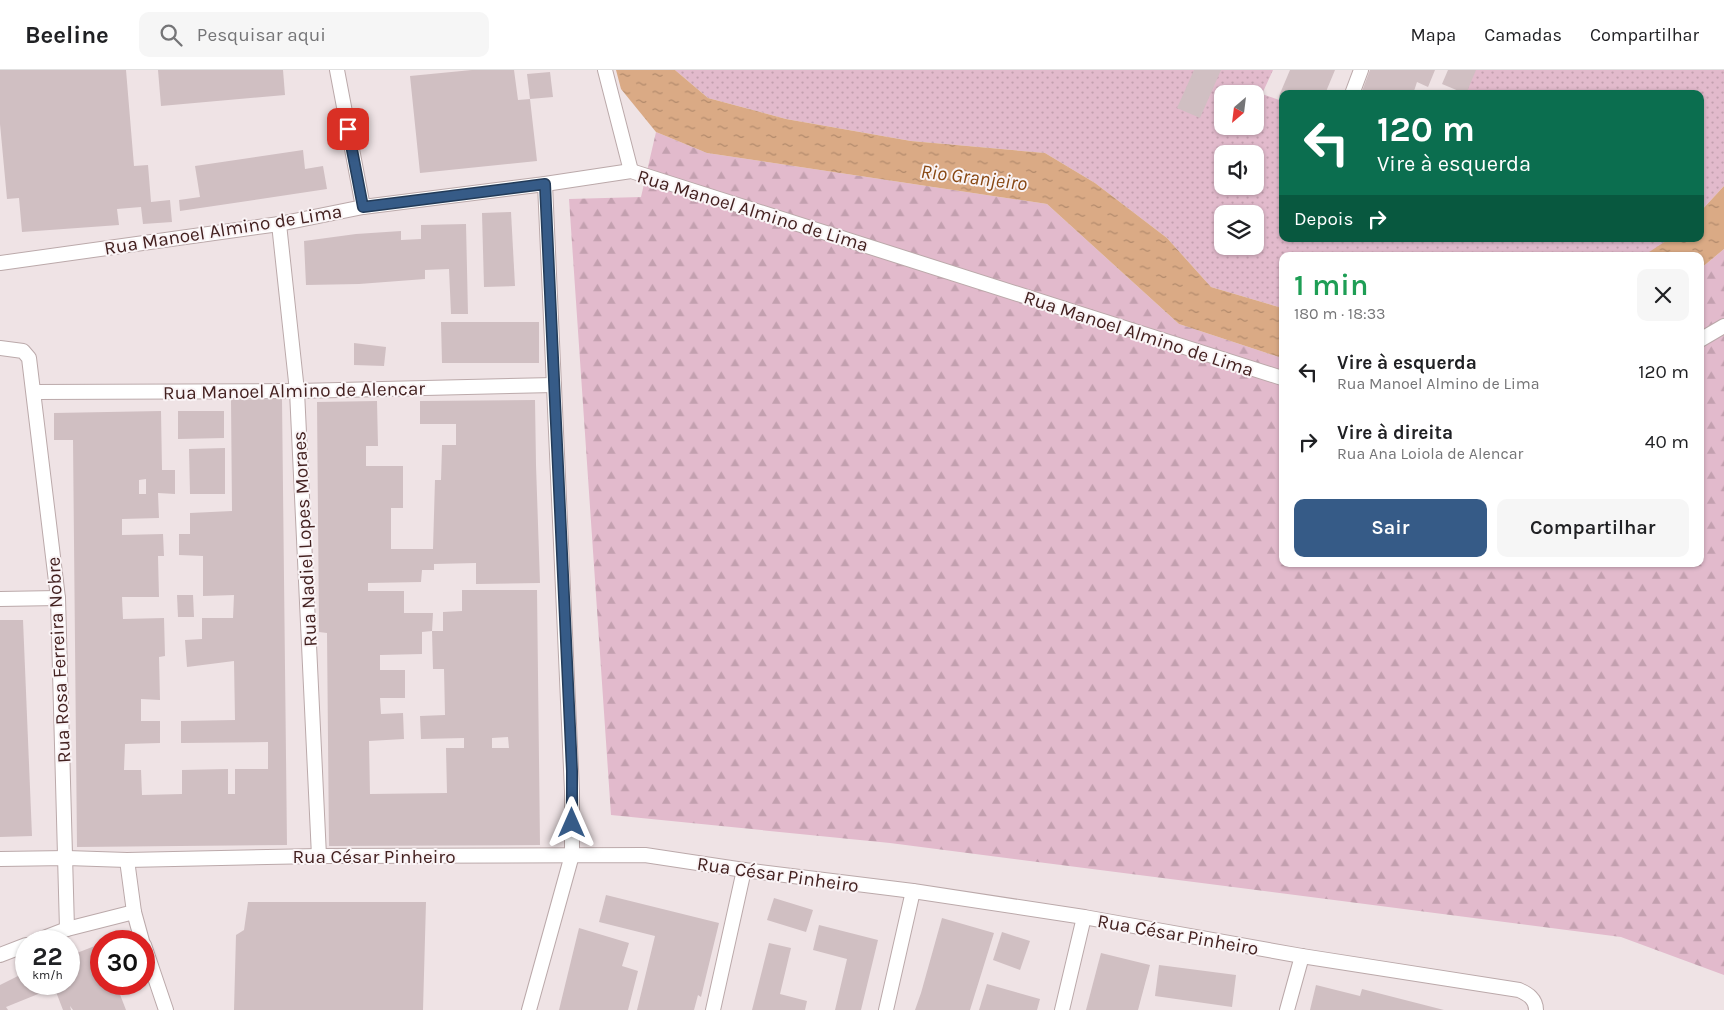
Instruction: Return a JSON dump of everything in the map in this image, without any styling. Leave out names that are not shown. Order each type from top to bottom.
[{"type":"street","points":[[337,70],[363,207]]},
{"type":"street","points":[[605,70],[631,171]]},
{"type":"street","points":[[1354,90],[1361,70]]},
{"type":"street","name":"Rua Manoel Almino de Lima","points":[[0,263],[279,224],[363,207],[631,171],[1279,377]]},
{"type":"street","points":[[529,1010],[572,855],[572,781],[545,184]]},
{"type":"street","name":"Rua Nadiel Lopes Moraes","points":[[279,224],[297,391],[319,856]]},
{"type":"street","points":[[1704,338],[1724,326]]},
{"type":"street","name":"Rua Rosa Ferreira Nobre","points":[[0,348],[23,351],[29,358],[58,598],[67,929]]},
{"type":"street","name":"Rua Manoel Almino de Alencar","points":[[34,392],[297,391],[554,385]]},
{"type":"street","points":[[0,599],[58,598]]},
{"type":"street","name":"Rua César Pinheiro","points":[[0,859],[66,858],[127,860],[319,856],[645,855],[744,870],[913,891],[1084,917],[1302,956],[1519,990],[1532,998],[1536,1005],[1536,1010]]},
{"type":"street","points":[[127,860],[134,912],[139,930]]},
{"type":"street","points":[[713,1010],[744,870]]},
{"type":"street","points":[[886,1010],[913,891]]},
{"type":"street","points":[[67,929],[134,912]]},
{"type":"street","points":[[1062,1010],[1084,917]]},
{"type":"street","points":[[0,955],[15,949]]},
{"type":"street","points":[[1287,1010],[1302,956]]},
{"type":"street","points":[[155,978],[166,1010]]},
{"type":"green space","points":[[675,70],[1273,70],[1264,90],[1264,85],[1214,85],[1214,135],[1264,135],[1264,95],[1279,100],[1279,242],[1667,242],[1651,252],[1279,252],[1279,307],[1211,287],[1167,238],[1095,183],[1045,153],[911,141],[786,119],[708,98]]},
{"type":"green space","points":[[1466,70],[1724,70],[1724,186],[1704,208],[1704,90],[1463,90]]},
{"type":"green space","points":[[656,132],[707,153],[1047,204],[1179,324],[1279,357],[1279,567],[1704,567],[1704,266],[1724,249],[1724,975],[1621,937],[890,843],[611,815],[569,199],[641,197]]},
{"type":"water","name":"Rio Granjeiro","points":[[616,70],[675,70],[708,98],[786,119],[911,141],[1045,153],[1095,183],[1167,238],[1211,287],[1279,307],[1279,357],[1179,324],[1047,204],[707,153],[656,132],[621,89]]},
{"type":"water","points":[[1724,186],[1724,249],[1704,266],[1704,252],[1649,252],[1664,242],[1704,242],[1704,208]]},
{"type":"building","points":[[0,70],[126,70],[134,166],[148,165],[151,202],[170,200],[172,222],[143,224],[141,207],[117,209],[119,225],[22,232],[19,198],[7,199],[0,124]]},
{"type":"building","points":[[158,70],[283,70],[285,95],[161,106]]},
{"type":"building","points":[[472,70],[514,70],[518,100],[530,99],[537,161],[420,173],[410,76]]},
{"type":"building","points":[[1194,70],[1221,70],[1200,118],[1177,108]]},
{"type":"building","points":[[1290,70],[1335,70],[1327,90],[1282,90]]},
{"type":"building","points":[[1370,70],[1435,70],[1428,87],[1417,82],[1414,90],[1362,90]]},
{"type":"building","points":[[1448,70],[1476,70],[1468,90],[1456,90],[1442,84]]},
{"type":"building","points":[[550,72],[553,97],[530,99],[527,74]]},
{"type":"building","points":[[303,150],[305,169],[323,166],[327,189],[180,211],[179,200],[200,197],[195,166]]},
{"type":"building","points":[[511,212],[515,286],[484,287],[482,213]]},
{"type":"building","points":[[466,224],[468,314],[451,314],[449,269],[425,270],[425,279],[359,284],[306,285],[304,241],[356,234],[401,231],[401,240],[421,239],[421,225]]},
{"type":"building","points":[[441,322],[539,322],[539,363],[442,363]]},
{"type":"building","points":[[354,343],[386,347],[384,366],[354,365]]},
{"type":"building","points":[[282,399],[287,845],[77,847],[73,440],[54,440],[54,413],[161,411],[162,470],[175,470],[175,494],[158,493],[159,518],[122,519],[122,535],[163,534],[164,556],[158,556],[159,597],[122,597],[123,619],[164,618],[165,656],[159,657],[160,700],[141,699],[141,721],[160,721],[160,743],[125,744],[124,770],[141,770],[142,795],[182,794],[182,770],[228,769],[228,794],[235,794],[235,769],[268,769],[268,742],[181,743],[181,721],[235,720],[234,661],[187,667],[185,640],[202,639],[202,618],[233,618],[234,595],[203,596],[203,556],[179,555],[179,534],[190,534],[190,513],[232,511],[231,400]],"holes":[[[146,479],[146,494],[139,494],[139,480]]]},
{"type":"building","points":[[535,400],[540,583],[476,584],[476,563],[434,564],[434,570],[422,570],[421,582],[368,583],[368,591],[404,591],[404,613],[433,613],[432,631],[443,631],[443,612],[462,611],[462,590],[537,590],[540,845],[329,846],[327,633],[319,632],[317,402],[377,401],[378,446],[366,446],[366,466],[403,466],[403,508],[391,508],[391,549],[433,549],[435,480],[441,480],[442,445],[456,445],[456,424],[420,424],[420,401]],"holes":[[[432,631],[433,669],[444,669],[445,715],[420,716],[421,739],[464,738],[464,748],[446,748],[447,793],[370,794],[369,741],[404,739],[403,713],[381,714],[380,698],[405,698],[405,670],[380,670],[380,655],[422,654],[422,632]],[[508,737],[509,748],[492,748],[492,738]]]},
{"type":"building","points":[[178,411],[224,411],[224,438],[178,439]]},
{"type":"building","points":[[225,448],[225,494],[190,494],[189,449]]},
{"type":"building","points":[[177,595],[193,595],[194,617],[178,617]]},
{"type":"building","points":[[0,620],[23,620],[32,836],[0,837]]},
{"type":"building","points":[[606,895],[719,923],[701,997],[698,995],[694,1010],[637,1010],[655,936],[599,922]]},
{"type":"building","points":[[774,898],[813,910],[806,932],[767,920]]},
{"type":"building","points":[[248,902],[426,902],[423,1010],[234,1010],[236,935],[244,930]]},
{"type":"building","points":[[942,918],[994,933],[970,1010],[915,1010]]},
{"type":"building","points":[[819,925],[878,940],[861,1010],[835,1010],[847,959],[813,950]]},
{"type":"building","points":[[579,928],[629,943],[622,966],[638,971],[628,1010],[559,1010]]},
{"type":"building","points":[[1002,932],[1030,941],[1020,970],[993,960]]},
{"type":"building","points":[[769,943],[791,948],[780,994],[807,1001],[805,1010],[752,1010]]},
{"type":"building","points":[[90,948],[90,995],[120,995],[126,1010],[73,1010],[70,1006],[71,1010],[63,1010],[57,995],[80,995],[80,952]]},
{"type":"building","points":[[1101,953],[1150,965],[1138,1010],[1086,1010]]},
{"type":"building","points":[[1159,965],[1236,975],[1232,1007],[1155,996]]},
{"type":"building","points":[[15,978],[15,995],[36,995],[6,1007],[8,1010],[0,1010],[0,985]]},
{"type":"building","points":[[987,984],[1040,999],[1037,1010],[979,1010]]},
{"type":"building","points":[[1316,985],[1360,996],[1362,989],[1444,1010],[1310,1010]]},
{"type":"route","points":[[348,129],[363,207],[545,184],[572,771],[572,823]]}]
